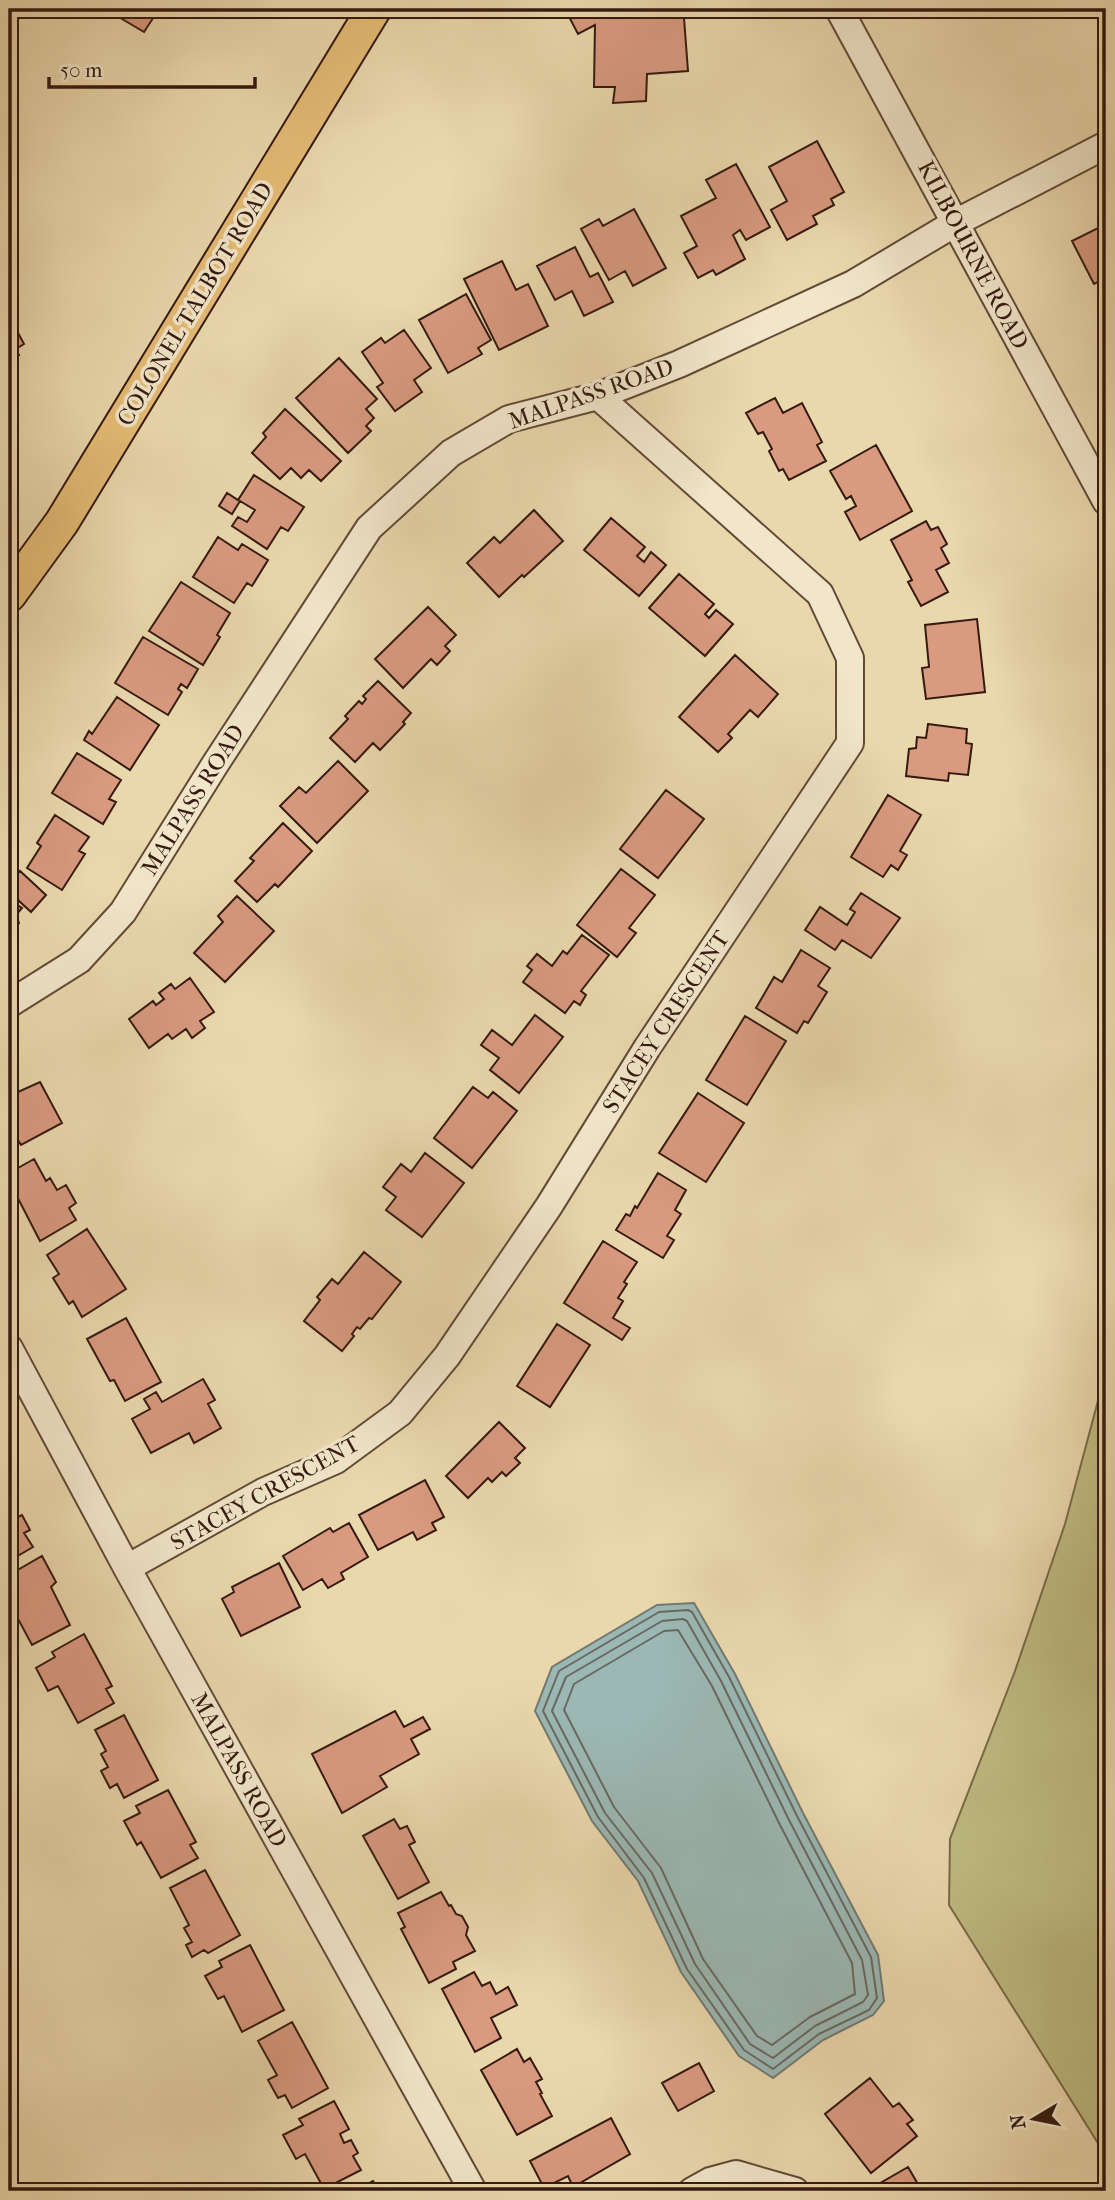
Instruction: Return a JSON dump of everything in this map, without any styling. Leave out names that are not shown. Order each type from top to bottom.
[{"type":"main road","name":"COLONEL TALBOT ROAD","points":[[9,595],[62,522],[374,9]]},
{"type":"street","name":"KILBOURNE ROAD","points":[[839,9],[957,222],[1106,502]]},
{"type":"street","name":"MALPASS ROAD","points":[[9,1004],[79,960],[123,912],[214,766],[369,528],[451,453],[509,419],[598,396],[679,364],[853,284],[957,222],[1106,145]]},
{"type":"street","name":"STACEY CRESCENT","points":[[127,1568],[263,1492],[336,1460],[400,1413],[447,1356],[549,1206],[647,1048],[850,743],[850,657],[820,594],[598,396]]},
{"type":"street","name":"MALPASS ROAD","points":[[9,1348],[127,1568],[473,2191]]},
{"type":"street","points":[[692,2191],[710,2181],[736,2174],[795,2191]]},
{"type":"shaded area","points":[[1106,1371],[1106,2156],[949,1905],[950,1839],[1015,1671],[1065,1524]]},
{"type":"water","points":[[694,1603],[735,1674],[803,1813],[878,1955],[884,2001],[873,2015],[823,2040],[773,2078],[739,2056],[681,1972],[638,1881],[592,1821],[535,1711],[552,1667],[657,1605]]},
{"type":"building","points":[[121,9],[152,9],[157,12],[144,32],[117,16]]},
{"type":"building","points":[[565,9],[699,9],[684,18],[688,71],[647,74],[646,101],[613,103],[615,87],[594,87],[595,25],[578,34]]},
{"type":"building","points":[[817,141],[844,192],[831,199],[834,205],[813,216],[817,224],[787,240],[771,210],[787,201],[769,167]]},
{"type":"building","points":[[736,164],[770,227],[746,240],[740,230],[733,235],[745,259],[716,275],[713,270],[698,278],[684,253],[697,246],[681,216],[716,198],[706,180]]},
{"type":"building","points":[[634,209],[666,268],[633,286],[625,271],[609,280],[581,229],[599,219],[603,226]]},
{"type":"building","points":[[1106,224],[1106,278],[1094,284],[1072,241]]},
{"type":"building","points":[[575,247],[590,277],[598,273],[613,302],[584,316],[572,291],[555,300],[537,266]]},
{"type":"building","points":[[502,261],[516,290],[528,284],[548,326],[499,350],[464,279]]},
{"type":"building","points":[[466,294],[491,340],[478,348],[482,354],[448,373],[419,320]]},
{"type":"building","points":[[9,316],[24,344],[16,349],[19,355],[9,360]]},
{"type":"building","points":[[404,330],[431,368],[414,380],[422,392],[395,411],[377,387],[383,383],[362,352],[381,338],[385,343]]},
{"type":"building","points":[[339,358],[377,399],[366,409],[374,418],[366,426],[371,431],[348,453],[296,398]]},
{"type":"building","points":[[775,398],[783,413],[802,403],[822,442],[817,445],[826,461],[789,480],[783,469],[779,471],[763,432],[758,434],[746,413]]},
{"type":"building","points":[[285,409],[341,461],[321,481],[309,470],[301,478],[291,468],[280,479],[252,453],[266,437],[263,433]]},
{"type":"building","points":[[876,445],[912,511],[860,540],[845,512],[856,506],[851,496],[846,499],[830,471]]},
{"type":"building","points":[[254,475],[304,507],[288,531],[281,527],[267,549],[232,526],[238,517],[247,522],[255,510],[240,501],[232,514],[219,506],[227,493],[238,500]]},
{"type":"building","points":[[534,510],[563,541],[499,597],[467,563],[494,537],[500,543]]},
{"type":"building","points":[[611,518],[645,547],[637,556],[644,562],[651,552],[666,565],[639,596],[584,550]]},
{"type":"building","points":[[926,521],[931,530],[938,527],[947,544],[941,548],[949,563],[936,570],[948,592],[921,606],[908,582],[912,580],[891,540]]},
{"type":"building","points":[[218,537],[238,550],[242,544],[268,560],[252,586],[247,583],[234,603],[193,577]]},
{"type":"building","points":[[679,574],[714,604],[705,614],[709,618],[716,610],[733,624],[705,656],[649,608]]},
{"type":"building","points":[[181,582],[230,613],[217,635],[220,637],[203,665],[149,631]]},
{"type":"building","points":[[428,607],[456,635],[445,646],[450,651],[437,665],[431,659],[403,688],[375,659]]},
{"type":"building","points":[[977,619],[985,692],[926,699],[922,668],[929,667],[925,625]]},
{"type":"building","points":[[143,637],[198,669],[187,688],[181,684],[178,689],[182,692],[168,715],[115,683]]},
{"type":"building","points":[[735,655],[778,694],[758,717],[750,710],[728,734],[732,738],[718,752],[679,717]]},
{"type":"building","points":[[378,681],[411,713],[403,722],[405,724],[380,750],[373,743],[355,762],[330,738],[348,719],[345,716],[359,701],[362,704],[366,699],[363,696]]},
{"type":"building","points":[[117,697],[159,725],[130,770],[84,740],[89,731],[92,734]]},
{"type":"building","points":[[928,724],[967,729],[966,743],[972,744],[968,775],[949,773],[948,781],[906,776],[909,749],[916,748],[917,737],[926,738]]},
{"type":"building","points":[[77,753],[121,780],[109,799],[116,802],[103,824],[52,793]]},
{"type":"building","points":[[338,761],[368,791],[317,843],[280,806],[299,787],[306,793]]},
{"type":"building","points":[[666,790],[704,819],[658,878],[620,849]]},
{"type":"building","points":[[888,795],[921,815],[900,851],[907,855],[898,870],[891,865],[883,877],[851,857]]},
{"type":"building","points":[[55,815],[89,837],[79,851],[85,854],[62,890],[27,868],[41,846],[37,843]]},
{"type":"building","points":[[283,823],[312,851],[278,887],[275,884],[257,902],[235,881],[254,861],[250,858]]},
{"type":"building","points":[[9,867],[17,874],[20,871],[46,895],[31,912],[19,901],[16,904],[22,908],[16,915],[19,923],[9,934]]},
{"type":"building","points":[[621,869],[655,895],[629,928],[636,933],[617,957],[577,925]]},
{"type":"building","points":[[861,893],[900,918],[871,958],[842,940],[835,950],[805,930],[820,907],[847,925],[855,912],[850,909]]},
{"type":"building","points":[[237,896],[274,931],[225,982],[194,953],[223,922],[218,916]]},
{"type":"building","points":[[582,935],[609,955],[581,991],[586,995],[580,1005],[574,1001],[565,1013],[523,982],[532,970],[527,966],[537,954],[552,966],[563,951],[567,954]]},
{"type":"building","points":[[801,950],[830,968],[818,986],[827,992],[808,1023],[804,1021],[797,1033],[756,1008],[774,977],[782,982]]},
{"type":"building","points":[[190,978],[214,1012],[200,1021],[205,1028],[192,1038],[186,1029],[172,1039],[168,1034],[149,1048],[129,1019],[153,1001],[156,1005],[164,999],[159,993],[171,984],[175,989]]},
{"type":"building","points":[[535,1015],[563,1037],[519,1093],[490,1070],[499,1058],[481,1045],[492,1030],[512,1045]]},
{"type":"building","points":[[745,1016],[786,1041],[747,1105],[706,1080]]},
{"type":"building","points":[[40,1082],[62,1123],[21,1145],[18,1140],[9,1145],[9,1096]]},
{"type":"building","points":[[473,1087],[488,1098],[493,1092],[517,1111],[472,1168],[434,1138]]},
{"type":"building","points":[[698,1093],[744,1123],[706,1182],[659,1153]]},
{"type":"building","points":[[425,1153],[464,1183],[422,1237],[386,1210],[396,1197],[383,1187],[401,1164],[411,1172]]},
{"type":"building","points":[[34,1159],[46,1181],[50,1178],[57,1190],[66,1185],[76,1203],[69,1208],[76,1220],[40,1241],[9,1181],[9,1173]]},
{"type":"building","points":[[658,1173],[686,1190],[675,1210],[681,1214],[667,1236],[674,1240],[663,1258],[616,1230],[626,1214],[630,1216],[635,1206],[637,1208]]},
{"type":"building","points":[[87,1229],[126,1289],[82,1317],[73,1301],[69,1304],[53,1278],[59,1274],[47,1255]]},
{"type":"building","points":[[603,1241],[637,1262],[624,1282],[627,1284],[618,1298],[623,1301],[613,1318],[630,1328],[622,1340],[564,1303]]},
{"type":"building","points":[[364,1252],[401,1282],[372,1319],[369,1318],[360,1329],[357,1327],[352,1334],[354,1336],[342,1351],[304,1321],[320,1300],[317,1297],[332,1279],[338,1284]]},
{"type":"building","points":[[126,1318],[161,1382],[125,1401],[114,1380],[110,1381],[87,1339]]},
{"type":"building","points":[[557,1324],[590,1345],[550,1407],[517,1386]]},
{"type":"building","points":[[203,1379],[215,1400],[208,1404],[221,1428],[194,1443],[189,1433],[151,1453],[132,1419],[150,1409],[144,1399],[156,1392],[162,1402]]},
{"type":"building","points":[[499,1422],[525,1448],[515,1458],[520,1463],[506,1476],[502,1472],[492,1482],[488,1478],[468,1498],[446,1476]]},
{"type":"building","points":[[425,1480],[444,1517],[432,1523],[436,1530],[417,1540],[413,1532],[378,1550],[359,1515]]},
{"type":"building","points":[[9,1498],[16,1518],[22,1515],[30,1530],[24,1533],[33,1547],[9,1561]]},
{"type":"building","points":[[349,1523],[368,1557],[341,1573],[344,1579],[328,1588],[322,1579],[303,1590],[283,1556],[330,1528],[333,1532]]},
{"type":"building","points":[[42,1556],[56,1582],[51,1587],[70,1625],[32,1645],[9,1602],[9,1575]]},
{"type":"building","points":[[279,1563],[300,1607],[241,1636],[222,1599],[234,1592],[232,1587]]},
{"type":"building","points":[[84,1634],[112,1686],[106,1689],[114,1703],[78,1723],[58,1686],[48,1691],[36,1668],[55,1657],[52,1652]]},
{"type":"building","points":[[395,1711],[404,1727],[423,1717],[430,1729],[411,1739],[419,1754],[380,1776],[387,1787],[342,1813],[312,1754]]},
{"type":"building","points":[[124,1715],[158,1780],[124,1798],[117,1784],[110,1788],[101,1771],[108,1767],[101,1754],[106,1751],[95,1730]]},
{"type":"building","points":[[168,1790],[196,1842],[190,1845],[198,1858],[161,1878],[141,1842],[137,1845],[124,1821],[140,1813],[136,1806]]},
{"type":"building","points":[[394,1819],[400,1829],[407,1826],[415,1842],[409,1845],[429,1882],[398,1899],[363,1836]]},
{"type":"building","points":[[205,1870],[240,1935],[208,1953],[204,1950],[192,1957],[186,1945],[192,1942],[184,1928],[189,1925],[170,1888]]},
{"type":"building","points":[[441,1892],[456,1914],[462,1916],[468,1927],[466,1935],[475,1951],[453,1962],[456,1969],[429,1983],[401,1929],[405,1927],[398,1913]]},
{"type":"building","points":[[250,1945],[284,2010],[242,2032],[224,1996],[218,1999],[205,1976],[222,1967],[219,1961]]},
{"type":"building","points":[[474,1972],[482,1986],[490,1982],[496,1994],[508,1987],[517,2005],[491,2018],[501,2038],[475,2052],[442,1989]]},
{"type":"building","points":[[292,2022],[328,2088],[292,2108],[285,2095],[278,2098],[268,2080],[277,2075],[258,2041]]},
{"type":"building","points":[[517,2049],[524,2062],[530,2058],[542,2079],[536,2082],[552,2116],[517,2135],[481,2070]]},
{"type":"building","points":[[699,2063],[714,2091],[678,2111],[662,2083]]},
{"type":"building","points":[[870,2078],[893,2107],[899,2103],[913,2120],[907,2124],[917,2136],[871,2173],[825,2114]]},
{"type":"building","points":[[334,2101],[349,2129],[340,2134],[344,2143],[351,2140],[358,2153],[353,2156],[361,2170],[324,2189],[305,2154],[296,2159],[283,2135],[303,2125],[299,2119]]},
{"type":"building","points":[[611,2118],[630,2154],[573,2187],[568,2176],[544,2188],[530,2161]]},
{"type":"building","points":[[908,2167],[922,2191],[880,2191],[877,2185]]},
{"type":"building","points":[[373,2181],[379,2191],[354,2191]]},
{"type":"building","points":[[932,2185],[936,2191],[922,2191]]}]
